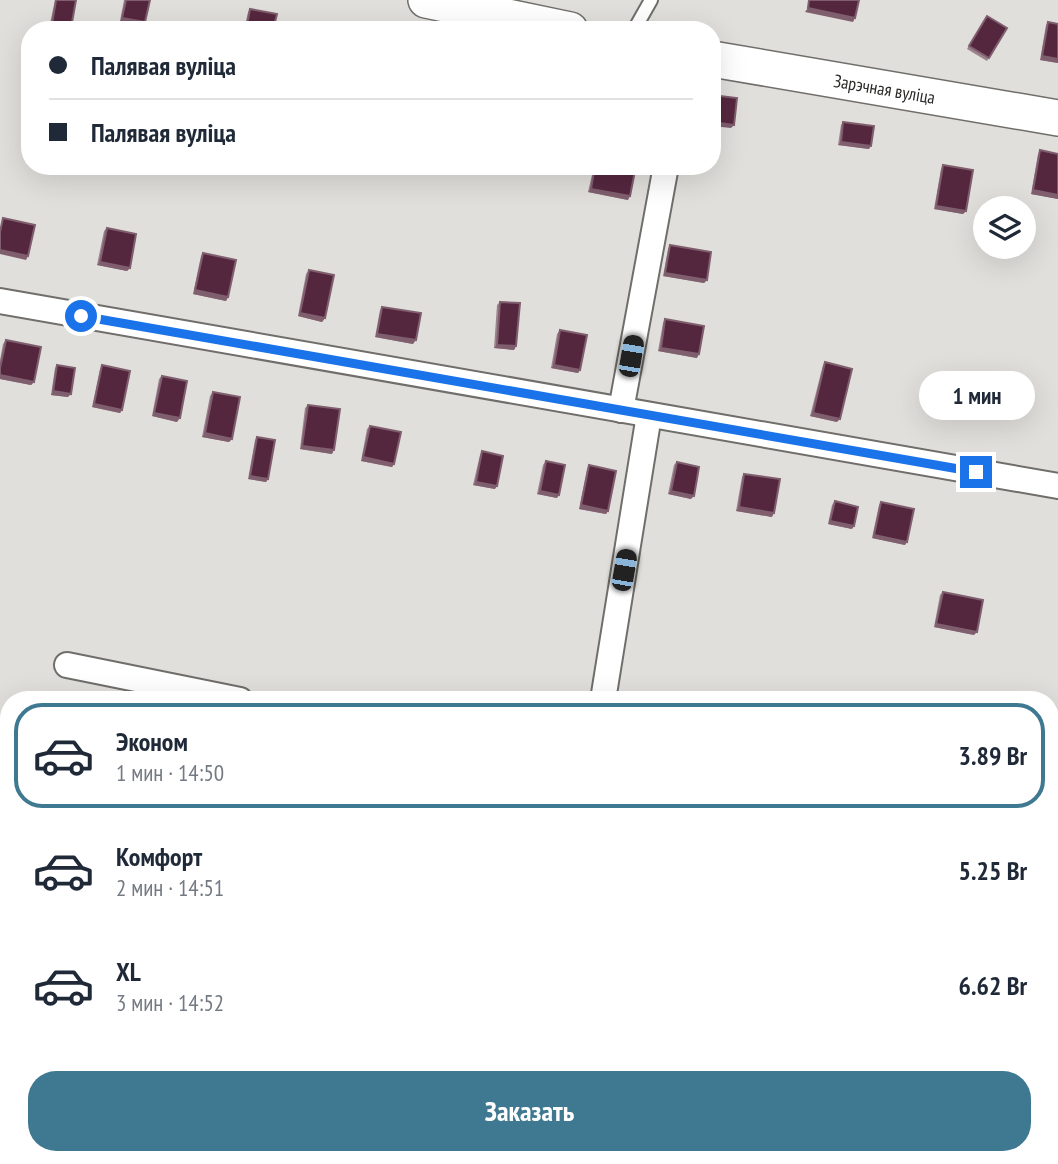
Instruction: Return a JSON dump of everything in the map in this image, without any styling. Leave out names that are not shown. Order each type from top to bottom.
[{"type":"main road","points":[[426,0],[527,21]]},
{"type":"main road","name":"Зарэчная вуліца","points":[[721,62],[1058,118]]},
{"type":"street","points":[[621,410],[664,175]]},
{"type":"street","points":[[0,301],[1058,486]]},
{"type":"street","points":[[604,691],[649,415]]},
{"type":"street","points":[[67,665],[196,691]]},
{"type":"lane","points":[[639,21],[651,0]]},
{"type":"building","points":[[56,0],[76,0],[72,21],[52,21]]},
{"type":"building","points":[[126,0],[150,0],[145,21],[122,18]]},
{"type":"building","points":[[809,0],[859,0],[855,18],[808,8]]},
{"type":"building","points":[[250,9],[277,14],[275,21],[248,21]]},
{"type":"building","points":[[987,16],[1007,28],[989,58],[969,46]]},
{"type":"building","points":[[1048,22],[1058,24],[1058,59],[1042,56]]},
{"type":"building","points":[[721,96],[737,98],[734,125],[721,123]]},
{"type":"building","points":[[843,122],[874,126],[871,146],[841,142]]},
{"type":"building","points":[[1040,150],[1058,154],[1058,195],[1033,190]]},
{"type":"building","points":[[943,165],[973,170],[966,211],[936,206]]},
{"type":"building","points":[[593,175],[634,175],[630,196],[591,189]]},
{"type":"building","points":[[3,218],[35,225],[28,256],[0,250]]},
{"type":"building","points":[[107,228],[136,234],[130,268],[100,262]]},
{"type":"building","points":[[670,245],[711,252],[707,280],[665,273]]},
{"type":"building","points":[[203,253],[236,260],[228,297],[195,290]]},
{"type":"building","points":[[309,270],[334,275],[325,318],[300,313]]},
{"type":"building","points":[[500,302],[520,303],[516,346],[497,345]]},
{"type":"building","points":[[382,307],[421,313],[416,340],[377,334]]},
{"type":"building","points":[[665,319],[704,326],[699,354],[661,348]]},
{"type":"building","points":[[560,330],[587,335],[580,370],[554,365]]},
{"type":"building","points":[[6,340],[41,347],[34,382],[0,375]]},
{"type":"building","points":[[825,362],[852,369],[840,419],[813,413]]},
{"type":"building","points":[[57,365],[75,368],[71,394],[53,391]]},
{"type":"building","points":[[102,365],[130,371],[122,410],[94,404]]},
{"type":"building","points":[[162,376],[187,381],[180,418],[154,413]]},
{"type":"building","points":[[213,392],[240,397],[232,439],[205,433]]},
{"type":"building","points":[[308,405],[340,409],[334,450],[302,446]]},
{"type":"building","points":[[370,426],[401,432],[394,464],[363,457]]},
{"type":"building","points":[[257,437],[275,440],[268,479],[250,476]]},
{"type":"building","points":[[482,451],[503,456],[497,486],[476,482]]},
{"type":"building","points":[[546,461],[565,465],[559,495],[540,491]]},
{"type":"building","points":[[677,462],[699,467],[694,496],[671,491]]},
{"type":"building","points":[[589,465],[616,471],[608,511],[581,505]]},
{"type":"building","points":[[744,474],[780,479],[774,513],[739,507]]},
{"type":"building","points":[[835,501],[858,507],[854,526],[830,521]]},
{"type":"building","points":[[881,502],[914,509],[907,542],[874,535]]},
{"type":"building","points":[[943,592],[983,600],[977,632],[936,624]]},
{"type":"route","points":[[81,316],[976,472]]}]
